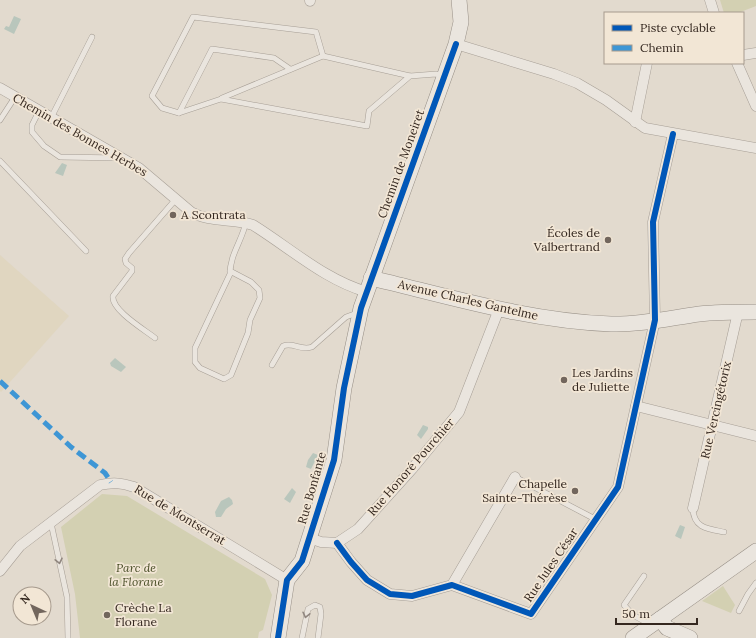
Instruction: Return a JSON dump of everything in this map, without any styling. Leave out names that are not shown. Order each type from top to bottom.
[{"type":"main road","name":"Chemin de Moneiret","points":[[369,285],[456,44],[461,22],[459,0]]},
{"type":"main road","name":"Avenue Charles Gantelme","points":[[369,285],[543,317],[613,324],[700,314],[756,312]]},
{"type":"main road","name":"Rue Bonfante","points":[[278,638],[287,580],[302,561],[334,460],[341,403],[360,312],[369,285]]},
{"type":"main road","points":[[633,638],[756,551]]},
{"type":"main road","points":[[656,622],[690,638]]},
{"type":"street","points":[[710,0],[714,12]]},
{"type":"street","points":[[456,44],[554,74],[577,83],[606,100],[645,128],[756,148]]},
{"type":"street","points":[[744,54],[756,53]]},
{"type":"street","points":[[635,122],[647,64]]},
{"type":"street","points":[[737,64],[756,106]]},
{"type":"street","name":"Chemin des Bonnes Herbes","points":[[0,88],[150,176],[191,212],[199,217],[246,222],[262,230],[326,273],[354,288],[369,285]]},
{"type":"street","name":"Rue Jules César","points":[[452,585],[531,614],[618,487],[655,320],[653,222],[674,134]]},
{"type":"street","name":"Rue Honoré Pourchier","points":[[337,543],[358,528],[412,469],[459,412],[499,309]]},
{"type":"street","name":"Rue Vercingétorix","points":[[693,508],[738,312]]},
{"type":"street","points":[[636,406],[756,436]]},
{"type":"street","points":[[309,538],[321,542],[337,543],[367,580],[390,594],[412,596],[452,585],[515,477]]},
{"type":"street","name":"Rue de Montserrat","points":[[0,571],[4,558],[100,485],[111,482],[123,483],[134,487],[287,580]]},
{"type":"lane","points":[[323,56],[316,32],[194,17],[152,96],[162,108],[179,113],[221,99],[323,56],[410,76],[436,74],[444,77]]},
{"type":"lane","points":[[51,118],[92,37]]},
{"type":"lane","points":[[179,113],[212,49],[274,58],[290,70]]},
{"type":"lane","points":[[221,99],[367,126],[369,111],[410,76]]},
{"type":"lane","points":[[0,120],[15,97]]},
{"type":"lane","points":[[39,111],[32,125],[32,132],[44,146],[60,157],[121,158]]},
{"type":"lane","points":[[0,161],[86,251]]},
{"type":"lane","points":[[155,338],[129,319],[112,300],[113,296],[132,271],[132,268],[126,263],[125,259],[176,199]]},
{"type":"lane","points":[[230,271],[251,282],[259,290],[260,298],[250,320],[248,332],[231,375],[224,379],[200,368],[195,362],[195,348],[230,271],[230,261],[244,232],[246,222]]},
{"type":"lane","points":[[272,365],[283,346],[290,344],[307,349],[312,347],[346,317],[360,312]]},
{"type":"lane","points":[[515,477],[596,519]]},
{"type":"lane","points":[[693,508],[693,517],[700,526],[724,532]]},
{"type":"lane","points":[[51,523],[67,597],[68,638]]},
{"type":"lane","points":[[644,576],[624,605],[633,615],[656,622]]},
{"type":"lane","points":[[739,611],[756,583]]},
{"type":"lane","points":[[302,638],[308,609],[314,605],[320,607],[321,614],[318,638]]},
{"type":"shaded area","points":[[14,16],[21,19],[14,34],[4,29],[6,26],[9,27]]},
{"type":"shaded area","points":[[62,163],[67,165],[63,176],[55,173]]},
{"type":"shaded area","points":[[0,255],[69,316],[1,392],[0,391]]},
{"type":"shaded area","points":[[115,358],[126,367],[121,372],[111,366],[110,363]]},
{"type":"shaded area","points":[[423,425],[428,427],[428,429],[421,439],[417,435]]},
{"type":"shaded area","points":[[313,453],[318,455],[311,469],[306,467],[308,460]]},
{"type":"shaded area","points":[[292,488],[296,492],[290,503],[284,499]]},
{"type":"shaded area","points":[[229,497],[233,504],[226,509],[221,517],[216,517],[215,512],[221,501]]},
{"type":"shaded area","points":[[680,525],[685,527],[681,539],[675,536]]},
{"type":"green space","points":[[720,0],[756,0],[756,6],[741,12],[724,12]]},
{"type":"green space","name":"Parc de la Florane","points":[[102,494],[127,496],[265,579],[272,595],[263,630],[259,632],[258,638],[80,638],[75,594],[61,527]]},
{"type":"green space","points":[[723,586],[735,605],[731,613],[702,601]]},
{"type":"marked path","points":[[0,381],[71,447],[105,473],[111,482]]},
{"type":"cycle path","points":[[278,638],[287,580],[302,561],[334,460],[344,388],[361,308],[456,44]]},
{"type":"cycle path","points":[[337,543],[367,580],[390,594],[412,596],[452,585],[531,614],[618,487],[655,320],[653,222],[673,134]]},
{"type":"place","name":"A Scontrata","points":[[173,215]]},
{"type":"place","name":"Écoles de Valbertrand","points":[[608,240]]},
{"type":"place","name":"Les Jardins de Juliette","points":[[564,380]]},
{"type":"place","name":"Chapelle Sainte-Thérèse","points":[[575,491]]},
{"type":"place","name":"Crèche La Florane","points":[[107,615]]}]
